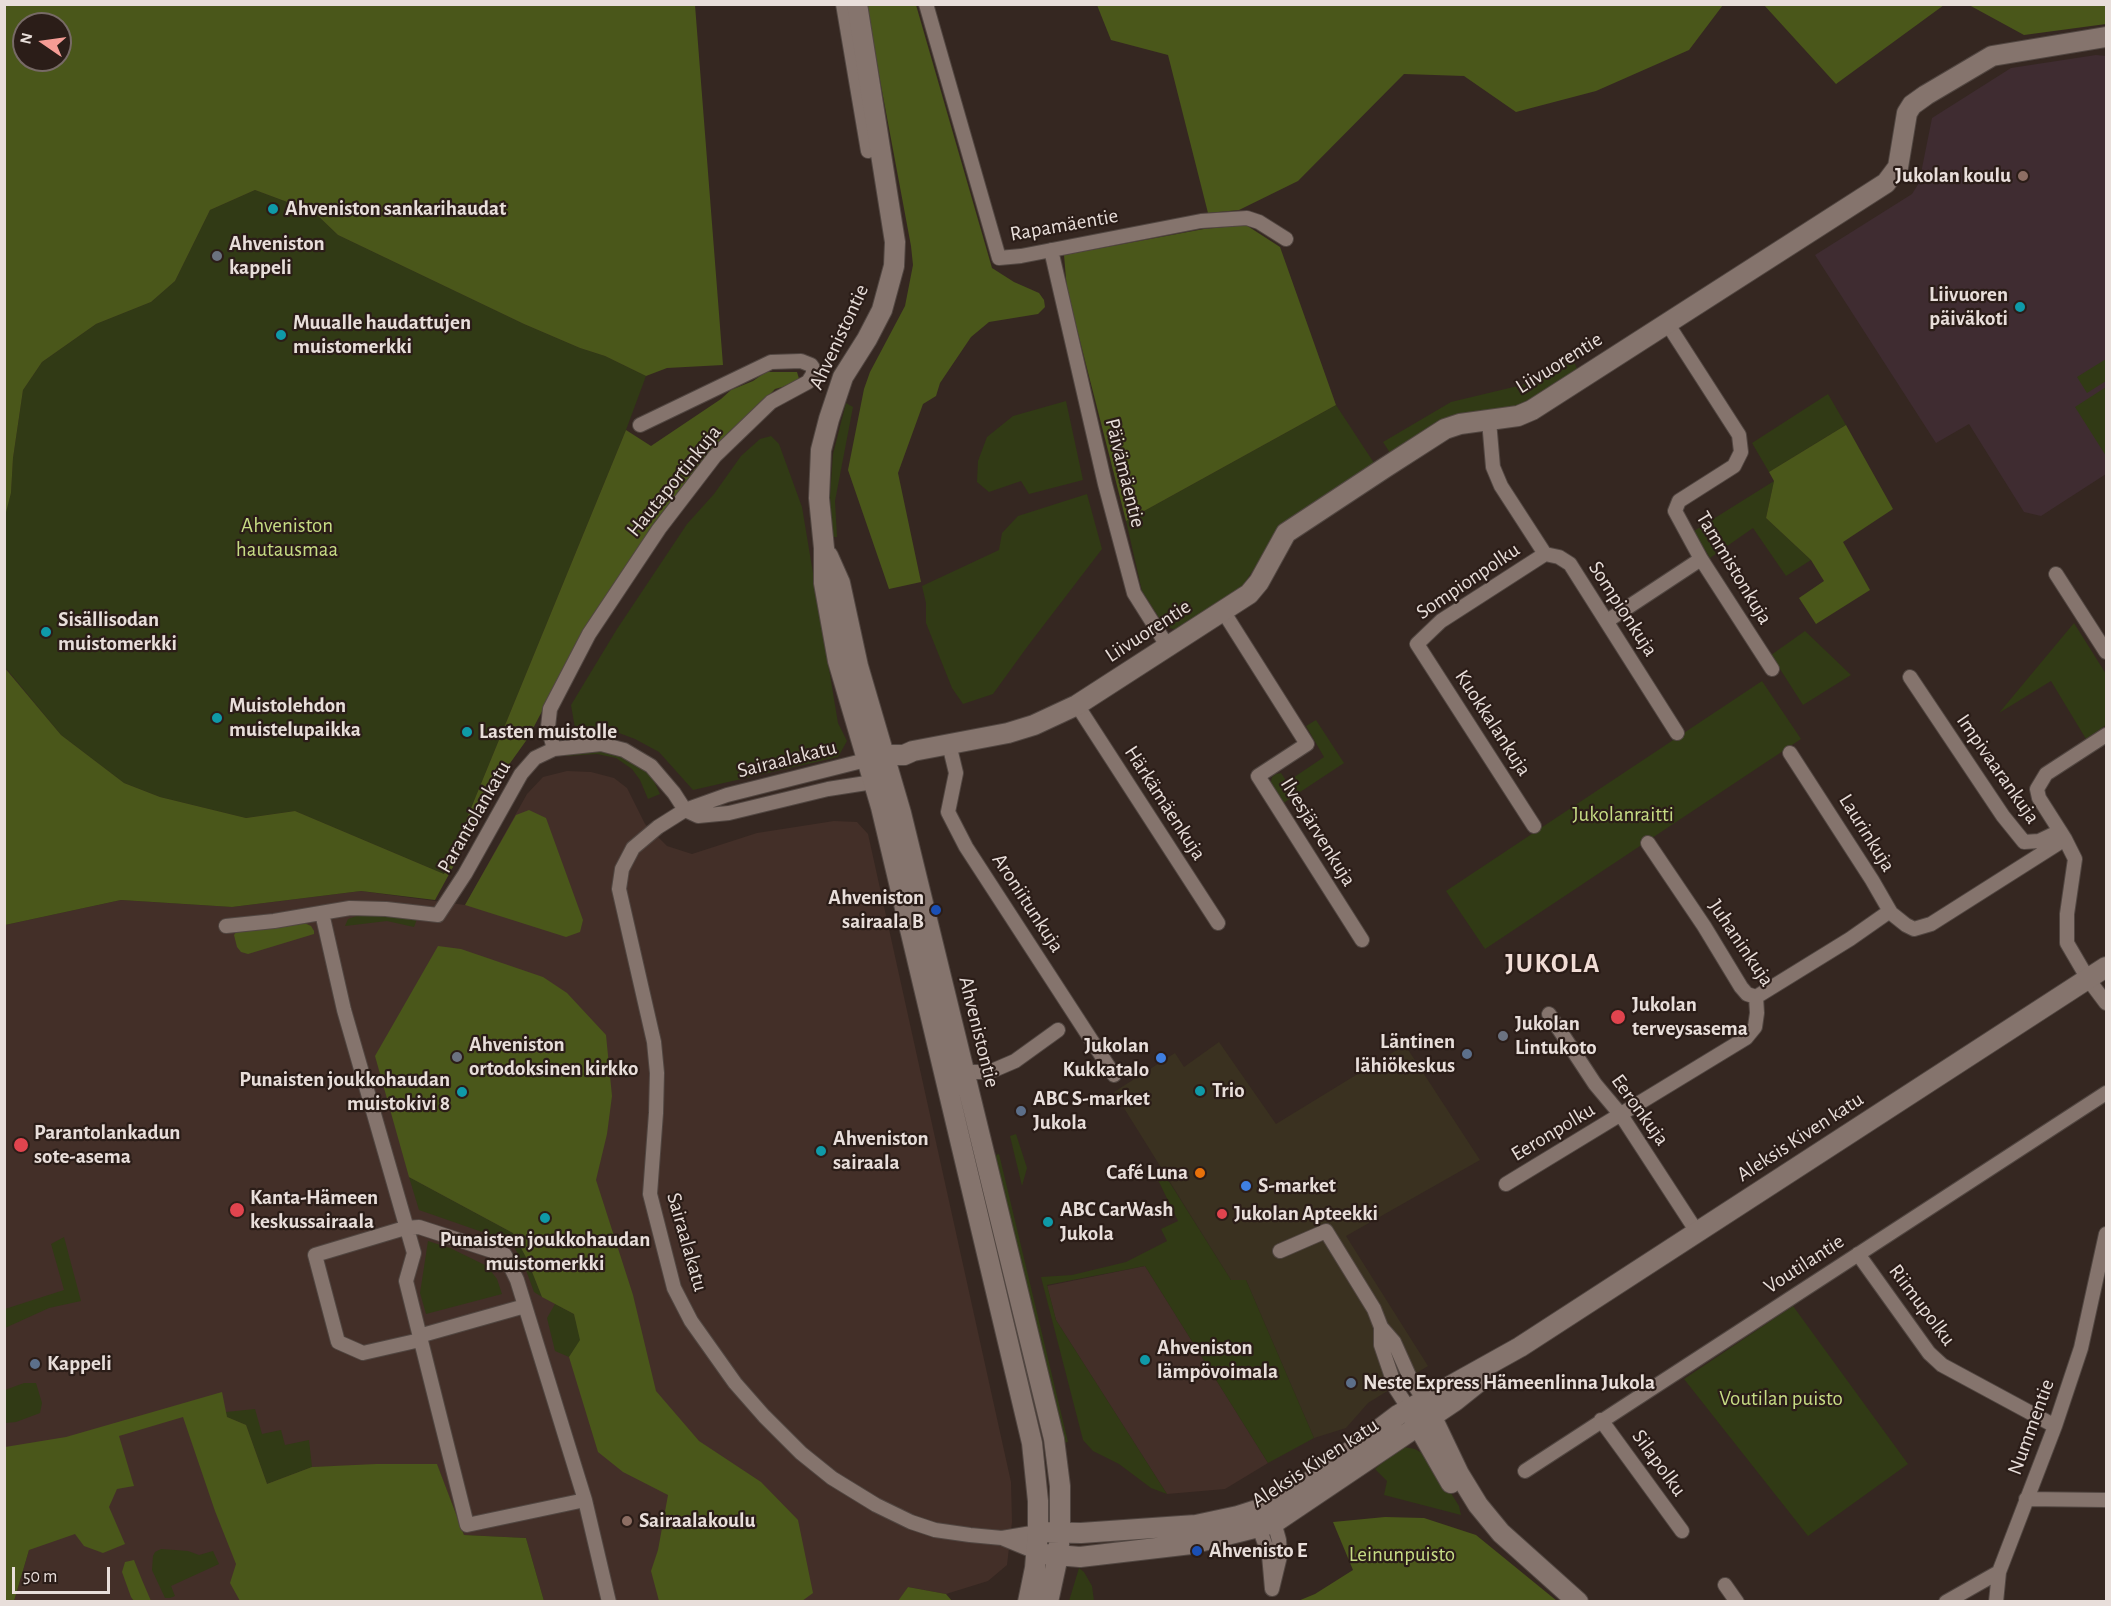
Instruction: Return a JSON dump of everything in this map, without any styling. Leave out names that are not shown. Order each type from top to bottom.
[{"type":"main road","name":"Ahvenistontie","points":[[857,4],[896,242],[894,266],[882,310],[843,377],[821,450],[819,498],[824,548],[824,583],[838,661],[881,779],[902,813],[1054,1439],[1060,1486],[1060,1533],[1058,1556],[1048,1602]]},
{"type":"main road","name":"Liivuorentie","points":[[875,758],[904,755],[1008,733],[1034,725],[1077,705],[1255,589],[1282,539],[1292,528],[1445,429],[1460,424],[1518,416],[1532,410],[1886,183],[1898,167],[1907,113],[1912,105],[1926,95],[1992,56],[2106,37]]},
{"type":"main road","points":[[881,779],[904,755]]},
{"type":"main road","name":"Ahvenistontie","points":[[881,779],[881,807],[1032,1443],[1038,1502],[1038,1532],[1028,1602]]},
{"type":"main road","name":"Aleksis Kiven katu","points":[[1036,1552],[1080,1557],[1191,1544],[1264,1517],[1294,1492],[1420,1413],[2106,967]]},
{"type":"main road","points":[[1420,1413],[1463,1482],[1501,1533],[1578,1602]]},
{"type":"main road","name":"Aleksis Kiven katu","points":[[1038,1532],[1154,1529],[1264,1517]]},
{"type":"street","points":[[843,4],[868,151]]},
{"type":"street","name":"Rapamäentie","points":[[926,4],[999,258],[1201,221],[1247,218],[1259,222],[1286,239]]},
{"type":"street","name":"Päivämäentie","points":[[1051,250],[1105,484],[1134,593],[1168,647]]},
{"type":"street","name":"Tammistonkuja","points":[[1667,323],[1739,435],[1741,452],[1734,466],[1679,501],[1675,511],[1701,559],[1772,669]]},
{"type":"street","name":"Hautaportinkuja","points":[[554,749],[548,727],[550,710],[589,634],[658,530],[715,456],[771,402],[808,382],[813,374],[813,368],[801,361],[771,362],[640,425]]},
{"type":"street","points":[[1489,421],[1493,467],[1501,486],[1545,554]]},
{"type":"street","name":"Sompionkuja","points":[[1545,554],[1558,557],[1570,564],[1677,733]]},
{"type":"street","name":"Sompionpolku","points":[[1416,644],[1441,621],[1545,554]]},
{"type":"street","points":[[1607,621],[1701,559]]},
{"type":"street","points":[[2056,574],[2106,652]]},
{"type":"street","name":"Ilvesjärvenkuja","points":[[1223,611],[1307,744],[1258,776],[1362,940]]},
{"type":"street","name":"Kuokkalankuja","points":[[1416,644],[1534,826]]},
{"type":"street","name":"Impivaarankuja","points":[[1910,676],[2002,816],[2024,842],[2062,835]]},
{"type":"street","name":"Härkämäenkuja","points":[[1077,705],[1218,923]]},
{"type":"street","points":[[2106,735],[2046,774],[2037,789],[2039,798],[2074,859],[2067,914],[2067,943],[2088,979],[2106,1003]]},
{"type":"street","points":[[554,749],[602,744],[624,750],[651,765],[685,810]]},
{"type":"street","name":"Aroniitunkuja","points":[[949,744],[956,773],[948,812],[966,848],[1114,1075]]},
{"type":"street","name":"Parantolankatu","points":[[322,913],[359,908],[438,915],[465,874],[521,774],[535,758],[554,749]]},
{"type":"street","name":"Laurinkuja","points":[[1790,753],[1872,879],[1890,911],[1906,926],[1914,928],[1931,924],[2062,835]]},
{"type":"street","name":"Sairaalakatu","points":[[875,758],[727,795],[685,810],[658,827],[633,848],[622,868],[619,889],[654,1042],[657,1073],[650,1194],[674,1288],[691,1321],[735,1383],[801,1453],[832,1478],[876,1505],[911,1522],[935,1530],[1002,1538]]},
{"type":"street","name":"Sairaalakatu","points":[[685,810],[698,816],[714,816],[881,779]]},
{"type":"street","name":"Juhaninkuja","points":[[1622,1115],[1746,1038],[1755,1027],[1757,1013],[1756,997],[1747,994],[1741,987],[1704,926],[1648,843]]},
{"type":"street","points":[[1756,997],[1850,939],[1890,911]]},
{"type":"street","points":[[226,926],[322,913],[344,1010],[414,1253],[406,1281],[467,1525],[585,1500]]},
{"type":"street","name":"Eeronkuja","points":[[1549,1014],[1594,1084],[1622,1115],[1697,1232]]},
{"type":"street","points":[[944,1075],[964,1071],[994,1070],[1015,1060],[1058,1030]]},
{"type":"street","name":"Voutilantie","points":[[1525,1471],[2106,1093]]},
{"type":"street","name":"Eeronpolku","points":[[1506,1185],[1622,1115]]},
{"type":"street","points":[[525,1306],[363,1353],[338,1342],[315,1255],[405,1228],[419,1227],[505,1255],[517,1280],[585,1500],[609,1602]]},
{"type":"street","points":[[1280,1251],[1326,1230],[1374,1309],[1381,1327],[1394,1342],[1411,1380],[1420,1413]]},
{"type":"street","name":"Nummentie","points":[[1996,1602],[1999,1572],[2055,1426],[2081,1348],[2106,1234]]},
{"type":"street","name":"Riimupolku","points":[[1858,1254],[1929,1353],[1942,1365],[2055,1426]]},
{"type":"street","name":"Silapolku","points":[[1601,1420],[1682,1531]]},
{"type":"street","points":[[2026,1499],[2106,1500]]},
{"type":"street","points":[[1264,1517],[1271,1595]]},
{"type":"street","points":[[1002,1538],[1038,1532]]},
{"type":"street","points":[[1002,1538],[1036,1552]]},
{"type":"street","points":[[1946,1602],[1999,1572]]},
{"type":"street","points":[[1725,1585],[1737,1602]]},
{"type":"shaded area","points":[[2096,55],[2106,56],[2106,474],[2041,516],[2024,512],[1969,424],[1936,443],[1815,255],[1912,194],[1919,183],[1932,118],[2011,68]]},
{"type":"shaded area","name":"Kanta-Hämeen keskussairaala","points":[[567,771],[591,772],[614,778],[627,788],[645,824],[667,846],[692,854],[757,833],[834,821],[857,822],[868,834],[1011,1482],[1012,1522],[1007,1565],[988,1581],[946,1594],[908,1587],[898,1602],[544,1601],[526,1538],[464,1535],[437,1465],[312,1467],[265,1601],[14,1601],[29,1550],[5,1471],[5,925],[121,900],[232,907],[361,891],[465,905],[527,794],[543,777]]},
{"type":"shaded area","points":[[1219,1042],[1276,1124],[1405,1045],[1480,1160],[1346,1236],[1428,1366],[1368,1403],[1346,1428],[1314,1438],[1246,1280],[1231,1280],[1114,1092],[1175,1053],[1184,1067]]},
{"type":"shaded area","points":[[1145,1266],[1268,1463],[1225,1489],[1167,1494],[1056,1320],[1047,1286]]},
{"type":"green space","points":[[5,4],[695,5],[723,365],[667,368],[646,376],[605,356],[524,324],[338,235],[314,212],[255,190],[210,210],[175,281],[151,302],[96,324],[42,362],[23,390],[13,458],[11,493],[5,516]]},
{"type":"green space","points":[[866,5],[916,5],[992,268],[1014,282],[1039,293],[1044,300],[1045,307],[1038,314],[989,322],[971,337],[940,383],[936,396],[923,404],[898,473],[921,582],[889,589],[848,470],[864,389],[870,372],[905,306],[913,265]]},
{"type":"green space","points":[[1097,5],[1723,5],[1689,50],[1596,91],[1516,112],[1464,76],[1404,74],[1298,181],[1239,210],[1208,213],[1168,55],[1111,40]]},
{"type":"green space","points":[[1764,5],[1944,5],[1836,84]]},
{"type":"green space","points":[[1969,5],[2106,5],[2106,24],[2024,35]]},
{"type":"green space","name":"Ahveniston hautausmaa","points":[[255,190],[314,212],[338,235],[524,324],[605,356],[646,376],[444,874],[295,811],[246,818],[160,797],[124,783],[61,735],[5,667],[4,516],[11,493],[13,458],[23,390],[42,362],[96,324],[151,302],[175,281],[210,210]]},
{"type":"green space","points":[[1246,225],[1280,247],[1336,405],[1126,521],[1067,290],[1064,255],[1204,229]]},
{"type":"green space","points":[[1573,359],[1578,371],[1522,405],[1466,414],[1392,456],[1383,442],[1451,402],[1522,385]]},
{"type":"green space","points":[[2106,359],[2106,381],[2087,393],[2077,377]]},
{"type":"green space","points":[[766,372],[797,372],[800,382],[775,389],[686,483],[584,631],[528,738],[508,766],[435,900],[361,891],[232,907],[121,900],[5,925],[4,667],[61,735],[124,783],[160,797],[246,818],[295,811],[444,874],[626,430],[651,446],[731,390],[753,381]]},
{"type":"green space","points":[[2106,387],[2106,456],[2075,407]]},
{"type":"green space","points":[[1828,394],[1846,425],[1769,472],[1752,443]]},
{"type":"green space","points":[[1066,401],[1083,480],[1029,494],[1021,481],[989,492],[977,482],[978,461],[987,437],[1013,416]]},
{"type":"green space","points":[[846,403],[853,407],[835,501],[837,537],[833,537],[830,496],[833,454]]},
{"type":"green space","points":[[1336,405],[1374,463],[1282,526],[1242,587],[1178,630],[1165,627],[1142,591],[1126,521]]},
{"type":"green space","points":[[1846,425],[1893,509],[1843,542],[1870,590],[1816,624],[1799,598],[1824,581],[1811,560],[1766,518],[1774,481],[1769,472]]},
{"type":"green space","points":[[771,436],[779,444],[802,507],[838,723],[847,741],[838,757],[693,790],[659,752],[635,739],[611,730],[588,730],[576,734],[571,705],[617,629],[687,524],[714,494],[741,456],[760,439]]},
{"type":"green space","points":[[1774,481],[1766,518],[1811,560],[1786,576],[1753,528],[1710,558],[1694,531]]},
{"type":"green space","points":[[1087,494],[1102,549],[993,694],[963,704],[952,688],[926,623],[926,603],[922,586],[999,550],[1002,533],[1018,516]]},
{"type":"green space","points":[[2074,623],[2106,674],[2106,725],[2086,739],[2051,681],[1999,713]]},
{"type":"green space","points":[[1805,631],[1851,675],[1803,705],[1771,655]]},
{"type":"green space","name":"Jukolanraitti","points":[[1762,681],[1801,739],[1485,949],[1446,891]]},
{"type":"green space","points":[[1316,720],[1344,763],[1282,804],[1270,786],[1272,777],[1281,773],[1287,782],[1324,757],[1306,726]]},
{"type":"green space","points":[[592,749],[624,756],[638,764],[653,779],[660,794],[648,799],[640,780],[632,769],[616,758],[597,754],[566,756],[565,752]]},
{"type":"green space","points":[[529,810],[546,818],[583,920],[580,932],[566,937],[465,905],[516,815]]},
{"type":"green space","points":[[362,914],[417,919],[414,927],[387,921],[345,926],[348,919]]},
{"type":"green space","points":[[300,921],[311,926],[314,934],[248,954],[241,952],[237,947],[234,935],[236,932]]},
{"type":"green space","points":[[438,946],[461,949],[543,977],[567,993],[606,1035],[612,1096],[607,1134],[596,1180],[633,1295],[656,1391],[699,1441],[761,1482],[798,1520],[813,1593],[802,1601],[659,1601],[651,1571],[658,1550],[668,1495],[623,1472],[598,1452],[569,1357],[580,1340],[574,1314],[542,1297],[527,1259],[513,1233],[409,1177],[375,1056]]},
{"type":"green space","points":[[1016,1134],[1027,1168],[1022,1186],[1010,1136]]},
{"type":"green space","points":[[999,1154],[1068,1442],[1062,1443],[993,1156]]},
{"type":"green space","points":[[1165,1175],[1231,1280],[1246,1280],[1314,1438],[1268,1463],[1145,1266],[1047,1285],[1056,1320],[1167,1494],[1151,1488],[1119,1464],[1093,1451],[1083,1440],[1041,1277],[1072,1275],[1126,1262],[1167,1241],[1161,1229],[1178,1221],[1158,1180]]},
{"type":"green space","points":[[409,1177],[513,1233],[527,1259],[542,1297],[534,1292],[526,1270],[519,1273],[513,1261],[520,1257],[511,1242],[419,1210]]},
{"type":"green space","points":[[64,1237],[81,1301],[49,1308],[5,1328],[5,1309],[64,1290],[51,1244]]},
{"type":"green space","points":[[428,1241],[450,1248],[487,1266],[497,1279],[502,1294],[426,1314],[420,1293]]},
{"type":"green space","points":[[555,1304],[574,1314],[581,1340],[569,1357],[555,1351],[547,1318]]},
{"type":"green space","name":"Voutilan puisto","points":[[1793,1306],[1908,1464],[1808,1536],[1684,1379]]},
{"type":"green space","points":[[24,1383],[36,1383],[42,1403],[40,1413],[16,1422],[5,1423],[5,1390]]},
{"type":"green space","points":[[222,1392],[227,1417],[246,1425],[267,1484],[312,1467],[437,1464],[464,1535],[526,1538],[544,1601],[240,1601],[230,1583],[236,1564],[183,1417],[119,1436],[134,1486],[117,1489],[109,1507],[125,1544],[103,1553],[84,1546],[75,1534],[29,1550],[14,1601],[5,1602],[5,1447],[66,1437]]},
{"type":"green space","points":[[255,1409],[262,1434],[281,1430],[285,1445],[309,1440],[312,1467],[267,1484],[246,1425],[227,1417],[226,1412]]},
{"type":"green space","points":[[1404,1447],[1415,1449],[1425,1455],[1459,1506],[1461,1515],[1384,1495],[1387,1481],[1375,1469],[1397,1450]]},
{"type":"green space","name":"Leinunpuisto","points":[[1385,1517],[1424,1518],[1476,1535],[1557,1601],[1298,1601],[1315,1594],[1353,1570],[1333,1522]]},
{"type":"green space","points":[[161,1549],[188,1551],[199,1555],[213,1551],[219,1564],[171,1586],[175,1596],[165,1598],[152,1570],[153,1556]]},
{"type":"green space","points":[[134,1560],[151,1601],[134,1601],[131,1597],[122,1572],[125,1562]]},
{"type":"green space","points":[[1079,1568],[1092,1586],[1094,1601],[1069,1601]]},
{"type":"green space","points":[[908,1587],[946,1594],[952,1601],[898,1601]]},
{"type":"place","name":"Jukolan koulu","points":[[2023,176]]},
{"type":"place","name":"Ahveniston sankarihaudat","points":[[273,209]]},
{"type":"place","name":"Ahveniston kappeli","points":[[217,256]]},
{"type":"place","name":"Liivuoren päiväkoti","points":[[2020,307]]},
{"type":"place","name":"Muualle haudattujen muistomerkki","points":[[281,335]]},
{"type":"place","name":"Sisällisodan muistomerkki","points":[[46,632]]},
{"type":"place","name":"Muistolehdon muistelupaikka","points":[[217,718]]},
{"type":"place","name":"Lasten muistolle","points":[[467,732]]},
{"type":"place","name":"Ahveniston sairaala B","points":[[936,910]]},
{"type":"place","name":"Jukolan terveysasema","points":[[1618,1017]]},
{"type":"place","name":"Jukolan Lintukoto","points":[[1503,1036]]},
{"type":"place","name":"Läntinen lähiökeskus","points":[[1467,1054]]},
{"type":"place","name":"Ahveniston ortodoksinen kirkko","points":[[457,1057]]},
{"type":"place","name":"Jukolan Kukkatalo","points":[[1161,1058]]},
{"type":"place","name":"Trio","points":[[1200,1091]]},
{"type":"place","name":"Punaisten joukkohaudan muistokivi 8","points":[[462,1092]]},
{"type":"place","name":"ABC S-market Jukola","points":[[1021,1111]]},
{"type":"place","name":"Parantolankadun sote-asema","points":[[21,1145]]},
{"type":"place","name":"Ahveniston sairaala","points":[[821,1151]]},
{"type":"place","name":"Café Luna","points":[[1200,1173]]},
{"type":"place","name":"S-market","points":[[1246,1186]]},
{"type":"place","name":"Kanta-Hämeen keskussairaala","points":[[237,1210]]},
{"type":"place","name":"Jukolan Apteekki","points":[[1222,1214]]},
{"type":"place","name":"Punaisten joukkohaudan muistomerkki","points":[[545,1218]]},
{"type":"place","name":"ABC CarWash Jukola","points":[[1048,1222]]},
{"type":"place","name":"Ahveniston lämpövoimala","points":[[1145,1360]]},
{"type":"place","name":"Kappeli","points":[[35,1364]]},
{"type":"place","name":"Neste Express Hämeenlinna Jukola","points":[[1351,1383]]},
{"type":"place","name":"Sairaalakoulu","points":[[627,1521]]},
{"type":"place","name":"Ahvenisto E","points":[[1197,1551]]},
{"type":"district","name":"JUKOLA","points":[[1553,964]]}]
